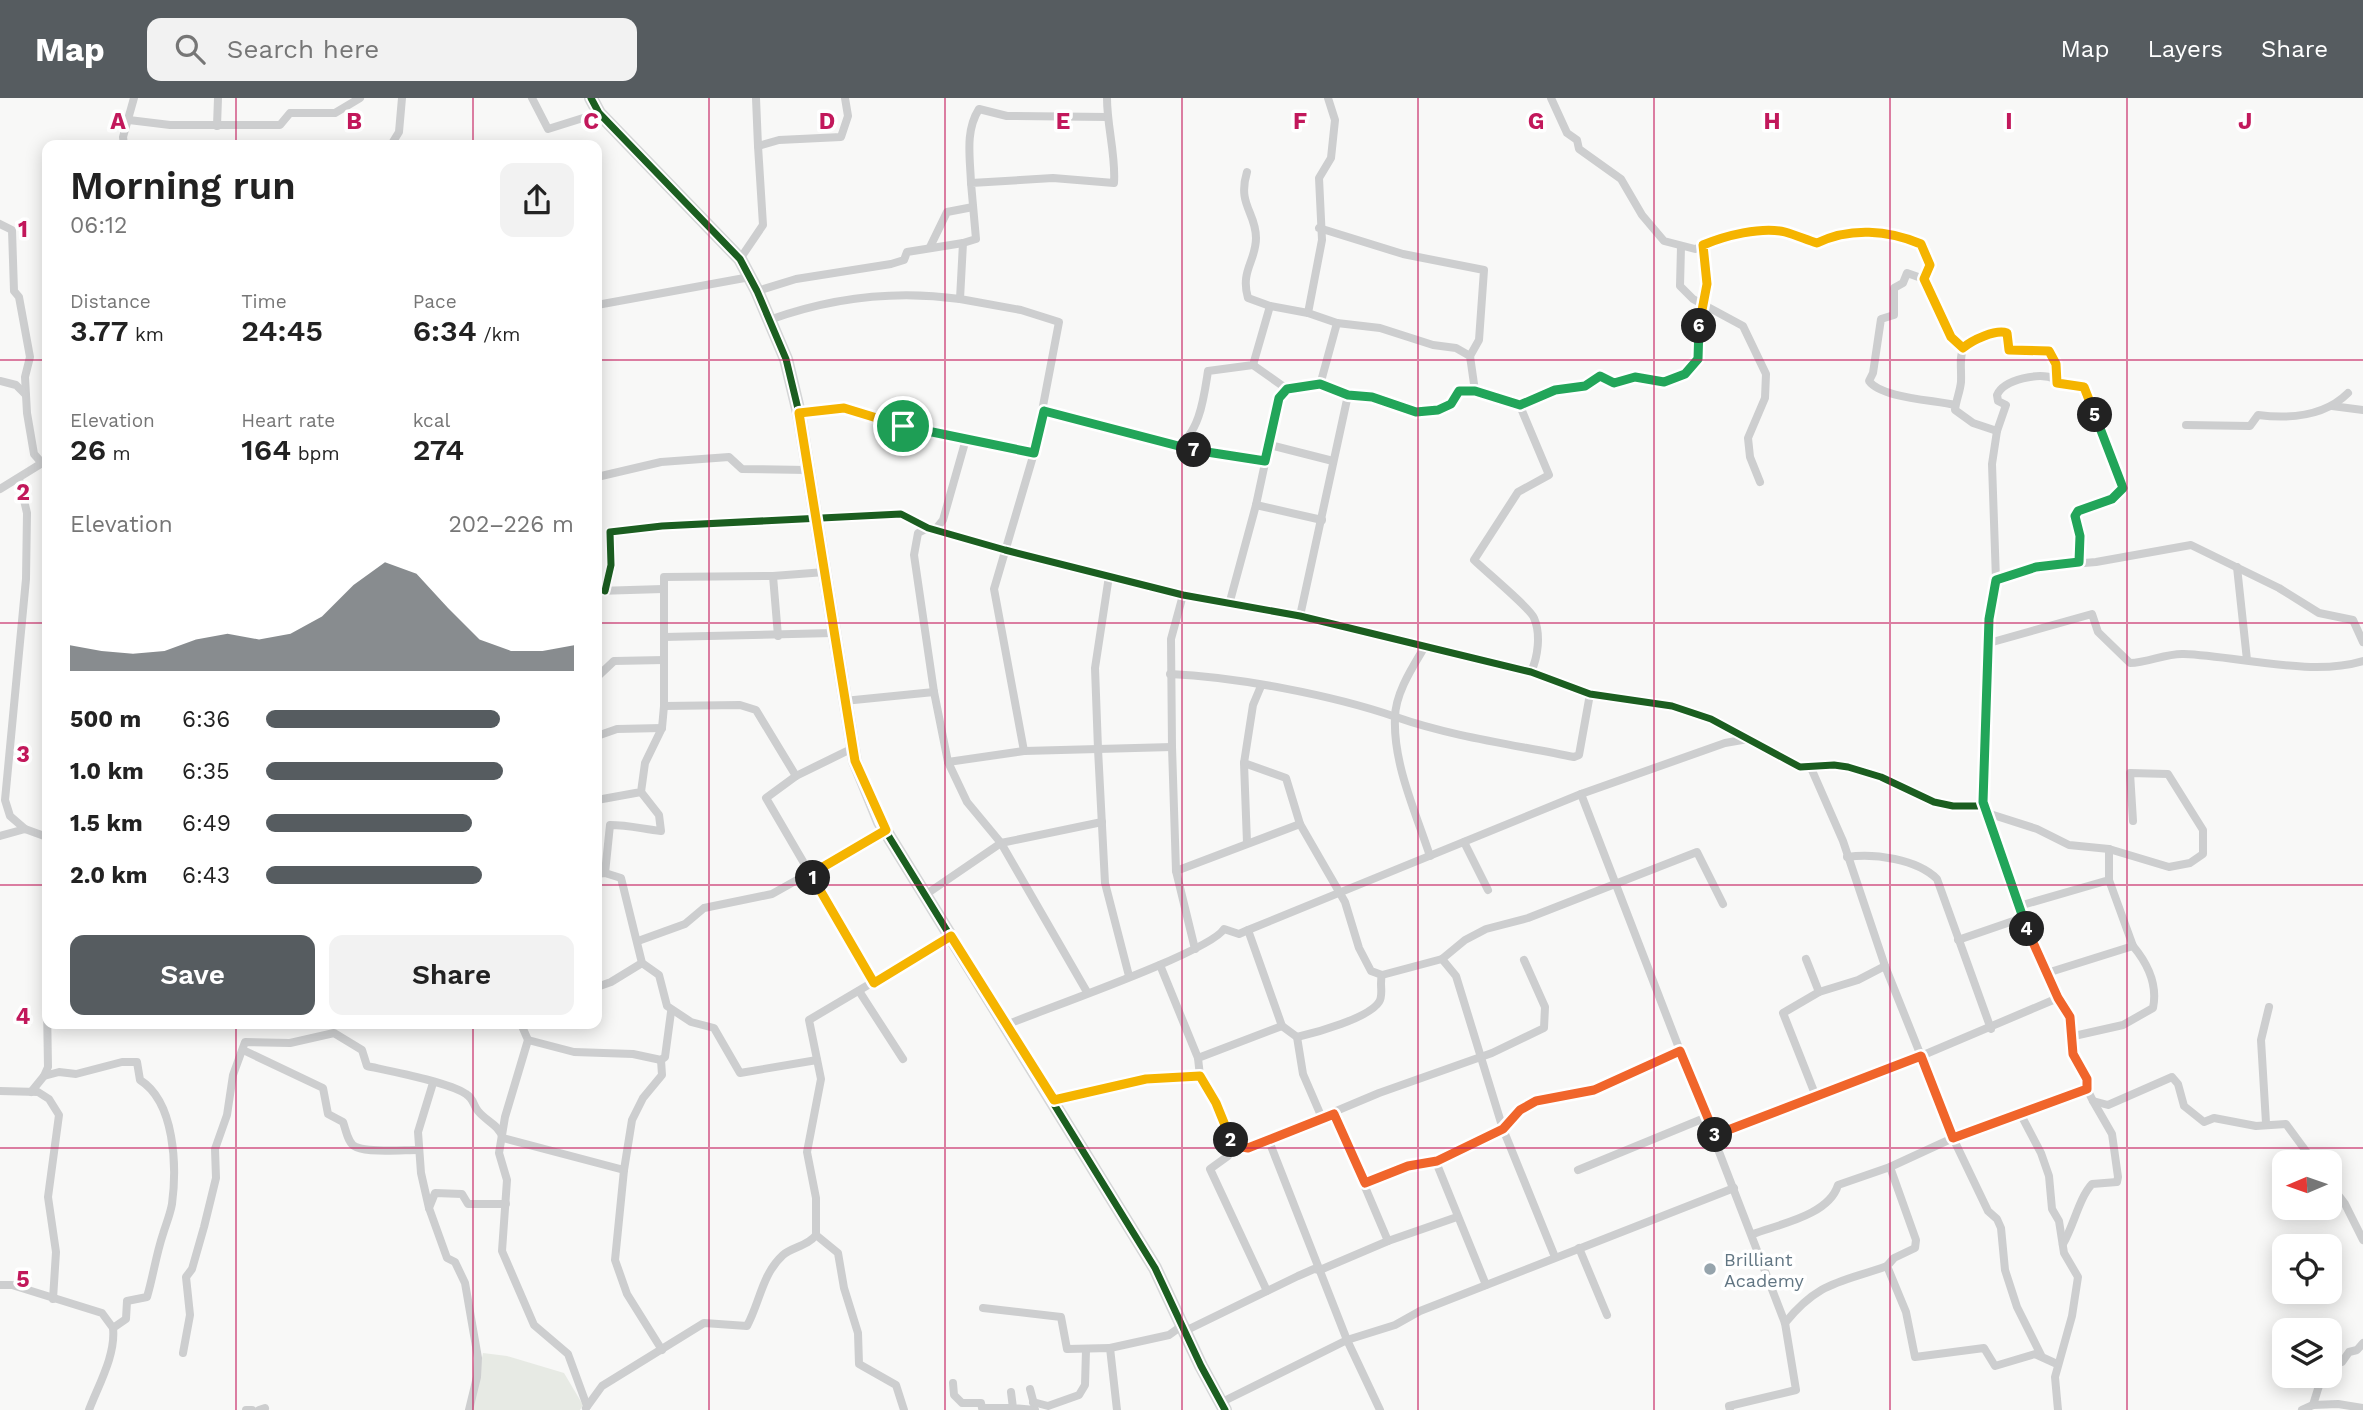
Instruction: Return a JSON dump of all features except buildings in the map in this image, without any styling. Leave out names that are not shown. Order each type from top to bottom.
[{"type":"street","points":[[125,140],[134,98]]},
{"type":"street","points":[[217,126],[218,98]]},
{"type":"street","points":[[129,120],[217,126],[280,125],[290,113],[335,113],[360,98]]},
{"type":"street","points":[[394,140],[399,132],[402,98]]},
{"type":"street","points":[[532,98],[548,129],[599,113]]},
{"type":"street","points":[[591,98],[599,113],[740,259],[757,291],[786,359],[799,413],[844,701],[853,748],[865,786],[886,830],[925,895],[1054,1100],[1155,1268],[1224,1406],[1347,1340],[1395,1325],[1420,1311],[1734,1188]]},
{"type":"street","points":[[740,259],[763,225],[756,98]]},
{"type":"street","points":[[758,146],[779,140],[841,137],[848,116],[845,98]]},
{"type":"street","points":[[971,183],[1053,178],[1114,183],[1115,166],[1107,117],[1107,98]]},
{"type":"street","points":[[1308,313],[1322,240],[1319,228],[1322,206],[1319,178],[1331,158],[1335,120],[1328,98]]},
{"type":"street","points":[[1551,98],[1567,134],[1577,141],[1578,149],[1621,179],[1642,215],[1664,241],[1695,249],[1757,233],[1784,231],[1817,243],[1834,235],[1852,232],[1894,235],[1921,244],[1930,265],[1924,279]]},
{"type":"street","points":[[757,291],[796,279],[891,264],[904,260],[906,252],[976,239],[969,136],[972,119],[979,109],[1007,116],[1107,117]]},
{"type":"street","points":[[1247,172],[1243,202],[1256,242],[1244,285],[1248,298],[1337,323],[1380,328],[1433,345],[1456,348],[1470,356]]},
{"type":"street","points":[[930,247],[947,212],[973,207]]},
{"type":"street","points":[[0,224],[12,230],[14,291],[19,297],[30,357],[25,394],[34,454],[42,460]]},
{"type":"street","points":[[1319,228],[1403,254],[1484,270],[1479,340],[1470,356],[1475,391]]},
{"type":"street","points":[[960,299],[963,243]]},
{"type":"street","points":[[1230,601],[1256,505],[1279,398],[1287,389],[1320,384],[1348,395],[1372,397],[1416,412],[1438,410],[1451,404],[1459,391],[1475,391],[1520,405],[1555,390],[1585,386],[1600,376],[1614,383],[1635,377],[1664,382],[1685,374],[1698,359],[1702,304],[1707,284],[1703,245]]},
{"type":"street","points":[[1681,247],[1678,281],[1685,292],[1742,326],[1766,373],[1765,398],[1748,438],[1750,457],[1760,482]]},
{"type":"street","points":[[1955,405],[1906,398],[1873,386],[1869,381],[1873,373],[1881,319],[1894,315],[1894,288],[1903,283],[1907,273],[1924,279],[1951,337],[1963,348]]},
{"type":"street","points":[[602,304],[750,277]]},
{"type":"street","points":[[769,320],[800,309],[890,294],[921,293],[1021,310],[1059,323],[1034,453],[994,589],[1024,751]]},
{"type":"street","points":[[1253,365],[1270,306]]},
{"type":"street","points":[[1320,384],[1337,323]]},
{"type":"street","points":[[1997,431],[1964,418],[1955,410],[1963,348],[1970,342],[2001,331],[2007,333],[2009,350],[2049,351],[2056,364],[2055,379]]},
{"type":"street","points":[[1176,447],[1187,441],[1191,432],[1203,400],[1208,371],[1253,365],[1287,389]]},
{"type":"street","points":[[2063,1244],[2077,1220],[2082,1195],[2092,1184],[2117,1182],[2112,1134],[2087,1089],[2087,1079],[2073,1054],[2074,1036],[2070,1017],[2058,998],[2022,918],[1983,802],[1989,619],[1996,580],[1992,501],[1997,431],[2006,405],[1998,401],[2000,389],[2035,374],[2055,379],[2057,383],[2084,387],[2123,488],[2112,499],[2078,511],[2075,516],[2080,536],[2079,562]]},
{"type":"street","points":[[0,381],[16,384],[25,394]]},
{"type":"street","points":[[2186,425],[2249,426],[2258,415],[2282,418],[2320,412],[2348,393]]},
{"type":"street","points":[[1300,616],[1348,395]]},
{"type":"street","points":[[1520,405],[1549,475],[1518,492],[1474,560],[1534,615],[1538,636],[1537,660],[1531,672]]},
{"type":"street","points":[[2332,406],[2363,410]]},
{"type":"street","points":[[799,413],[844,408],[903,426],[1034,453]]},
{"type":"street","points":[[1044,411],[1176,447],[1265,461]]},
{"type":"street","points":[[966,439],[943,520],[931,529],[918,533],[914,555],[933,692],[948,762],[967,802],[1002,843],[1087,992]]},
{"type":"street","points":[[1269,445],[1333,461]]},
{"type":"street","points":[[602,476],[661,462],[729,457],[742,468],[807,470]]},
{"type":"street","points":[[0,489],[19,480],[42,463]]},
{"type":"street","points":[[19,480],[27,513],[26,579],[5,800],[10,816],[25,829],[42,835]]},
{"type":"street","points":[[1256,505],[1322,520]]},
{"type":"street","points":[[602,588],[611,565],[610,532],[662,526],[901,514],[931,529],[1183,595],[1230,601],[1300,616],[1531,672],[1590,694],[1672,706],[1712,719],[1800,767],[1849,767],[1881,777],[1934,802],[1953,806],[1977,806],[1983,802]]},
{"type":"street","points":[[1996,580],[2036,567],[2187,545],[2237,567],[2319,613],[2353,620],[2363,642]]},
{"type":"street","points":[[2237,567],[2247,660]]},
{"type":"street","points":[[602,869],[610,825],[628,824],[635,829],[661,831],[659,815],[641,792],[645,764],[662,728],[664,577],[773,576],[825,572]]},
{"type":"street","points":[[773,576],[778,636]]},
{"type":"street","points":[[1109,576],[1095,668],[1098,750],[1105,883],[1129,976]]},
{"type":"street","points":[[602,591],[663,589]]},
{"type":"street","points":[[1183,595],[1171,639],[1171,747],[1176,870],[1195,949]]},
{"type":"street","points":[[1989,643],[2092,614],[2098,632],[2130,663],[2179,654],[2344,666],[2363,661]]},
{"type":"street","points":[[664,637],[833,633]]},
{"type":"street","points":[[1424,648],[1406,680],[1394,717],[1400,762],[1430,856]]},
{"type":"street","points":[[602,672],[614,661],[664,660]]},
{"type":"street","points":[[1170,674],[1208,676],[1261,686],[1574,757],[1578,755],[1590,694]]},
{"type":"street","points":[[1247,843],[1244,763],[1253,705],[1261,686]]},
{"type":"street","points":[[844,701],[933,692]]},
{"type":"street","points":[[664,706],[740,705],[756,710],[796,776]]},
{"type":"street","points":[[602,734],[617,729],[662,728]]},
{"type":"street","points":[[1006,1025],[1160,965],[1217,937],[1224,929],[1239,934],[1581,794],[1725,743],[1748,739]]},
{"type":"street","points":[[948,762],[1024,751],[1171,747]]},
{"type":"street","points":[[853,748],[796,776],[766,798],[874,983]]},
{"type":"street","points":[[1244,763],[1286,778],[1300,824],[1340,894],[1359,948],[1371,971],[1382,975],[1442,959],[1465,940],[1486,929],[1528,918],[1697,852],[1723,904]]},
{"type":"street","points":[[1811,768],[1953,1138],[1988,1211],[1997,1219],[2005,1270],[2017,1307],[2041,1355],[2057,1364]]},
{"type":"street","points":[[1987,813],[2037,829],[2069,845],[2109,849],[2176,868],[2203,854],[2203,830],[2168,774],[2130,773],[2133,821]]},
{"type":"street","points":[[602,799],[641,792]]},
{"type":"street","points":[[1581,794],[1753,1234],[1785,1323],[1796,1390],[1730,1406],[1730,1410]]},
{"type":"street","points":[[925,895],[1002,843],[1102,822]]},
{"type":"street","points":[[1176,870],[1300,824]]},
{"type":"street","points":[[0,836],[25,829]]},
{"type":"street","points":[[638,941],[685,924],[704,908],[772,894],[886,830]]},
{"type":"street","points":[[1464,842],[1488,890]]},
{"type":"street","points":[[2074,1036],[2123,1025],[2153,1008],[2155,988],[2148,966],[2133,946],[2109,880],[2109,849]]},
{"type":"street","points":[[1847,857],[1878,857],[1931,873],[1937,879],[1991,1029]]},
{"type":"street","points":[[602,874],[621,878],[642,963],[659,975],[671,1012],[666,1049],[661,1060],[662,1075],[643,1098],[632,1120],[615,1260],[626,1294],[662,1350]]},
{"type":"street","points":[[2019,906],[2109,880]]},
{"type":"street","points":[[1958,940],[2022,918]]},
{"type":"street","points":[[1248,930],[1282,1026],[1297,1037],[1303,1074],[1322,1118]]},
{"type":"street","points":[[904,1410],[896,1385],[859,1364],[858,1333],[844,1288],[838,1254],[816,1235],[816,1198],[807,1152],[820,1098],[817,1060],[809,1020],[951,936]]},
{"type":"street","points":[[2047,973],[2133,946]]},
{"type":"street","points":[[1442,959],[1455,976],[1468,1011],[1478,1058],[1503,1129],[1555,1257]]},
{"type":"street","points":[[1806,959],[1819,992]]},
{"type":"street","points":[[1160,965],[1198,1058],[1200,1076],[1216,1103],[1227,1137],[1248,1148],[1380,1093],[1478,1058],[1544,1027],[1545,1007],[1524,960]]},
{"type":"street","points":[[602,985],[642,963]]},
{"type":"street","points":[[1815,1094],[1783,1013],[1819,992],[1858,980],[1885,966]]},
{"type":"street","points":[[1297,1037],[1320,1032],[1375,1007],[1381,995],[1382,975]]},
{"type":"street","points":[[859,991],[903,1059]]},
{"type":"street","points":[[1714,1135],[1815,1094],[1991,1029],[2058,998]]},
{"type":"street","points":[[2269,1007],[2261,1040],[2265,1102],[2271,1123]]},
{"type":"street","points":[[671,1012],[691,1023],[714,1028],[740,1073],[817,1060]]},
{"type":"street","points":[[1198,1058],[1282,1026]]},
{"type":"street","points":[[31,1092],[48,1067],[47,1029]]},
{"type":"street","points":[[523,1029],[528,1040],[505,1117],[499,1153],[507,1180],[502,1251],[534,1325],[568,1354],[586,1408]]},
{"type":"street","points":[[183,1353],[190,1315],[186,1277],[192,1269],[204,1227],[216,1178],[215,1149],[245,1042],[290,1043],[334,1032],[362,1050],[367,1066],[464,1092],[474,1100],[477,1110],[499,1127],[503,1138]]},
{"type":"street","points":[[528,1040],[574,1052],[633,1054],[661,1060]]},
{"type":"street","points":[[243,1050],[323,1088],[328,1114],[343,1122],[355,1147],[384,1152],[394,1149],[418,1150]]},
{"type":"street","points":[[1365,1183],[1408,1166],[1437,1161],[1503,1129],[1520,1110],[1536,1101],[1594,1090],[1680,1051]]},
{"type":"street","points":[[44,1076],[91,1071],[122,1062],[137,1062],[140,1080],[152,1087],[167,1116],[172,1160],[169,1221],[147,1297],[127,1301],[126,1319],[113,1328]]},
{"type":"street","points":[[1054,1100],[1146,1079],[1200,1076]]},
{"type":"street","points":[[2093,1101],[2108,1105],[2172,1077],[2178,1084],[2184,1106],[2204,1122],[2214,1118],[2256,1126],[2286,1124],[2305,1150]]},
{"type":"street","points":[[433,1083],[418,1132],[418,1150],[429,1208],[447,1258],[455,1262],[465,1283],[478,1358],[477,1377],[469,1410]]},
{"type":"street","points":[[1753,1234],[1814,1211],[1831,1200],[1838,1185],[1890,1167],[1953,1138],[2087,1089]]},
{"type":"street","points":[[0,1091],[31,1092],[49,1099],[59,1115],[48,1197],[56,1252],[53,1299]]},
{"type":"street","points":[[1334,1114],[1388,1241]]},
{"type":"street","points":[[2021,1115],[2049,1176],[2052,1209],[2059,1221],[2064,1253],[2078,1277],[2072,1316],[2057,1364],[2055,1382],[2058,1410]]},
{"type":"street","points":[[1578,1170],[1707,1117]]},
{"type":"street","points":[[503,1138],[624,1171]]},
{"type":"street","points":[[1269,1141],[1347,1340],[1380,1410]]},
{"type":"street","points":[[1234,1143],[1228,1156],[1210,1168],[1267,1291]]},
{"type":"street","points":[[1437,1161],[1486,1285]]},
{"type":"street","points":[[1785,1323],[1798,1306],[1824,1285],[1887,1266],[1894,1258],[1916,1246],[1890,1167]]},
{"type":"street","points":[[429,1208],[435,1193],[440,1191],[462,1194],[468,1204],[506,1204]]},
{"type":"street","points":[[2342,1200],[2363,1240]]},
{"type":"street","points":[[983,1308],[1060,1317],[1067,1349],[1110,1348],[1170,1335],[1314,1269],[1320,1270],[1388,1241],[1457,1217]]},
{"type":"street","points":[[586,1408],[602,1386],[704,1323],[747,1326],[758,1292],[779,1260],[816,1235]]},
{"type":"street","points":[[1579,1248],[1607,1315]]},
{"type":"street","points":[[1887,1266],[1906,1312],[1915,1357],[1984,1348],[1995,1366],[2017,1361],[2022,1357],[2041,1355]]},
{"type":"street","points":[[0,1285],[12,1285],[102,1313],[113,1328],[114,1338],[109,1358],[89,1410]]},
{"type":"street","points":[[2342,1362],[2349,1352],[2357,1350],[2363,1343]]},
{"type":"street","points":[[1110,1348],[1117,1410]]},
{"type":"street","points":[[954,1383],[954,1395],[961,1403],[981,1403],[982,1408],[1048,1406],[1079,1395],[1085,1385],[1086,1350]]},
{"type":"street","points":[[2312,1405],[2318,1388]]},
{"type":"street","points":[[1030,1389],[1034,1407]]},
{"type":"street","points":[[1012,1392],[1013,1408]]},
{"type":"street","points":[[2302,1410],[2312,1405],[2338,1404],[2363,1408]]},
{"type":"street","points":[[246,1410],[252,1410]]},
{"type":"shaded area","points":[[483,1353],[507,1356],[564,1373],[583,1405],[580,1410],[471,1410]]},
{"type":"cycle path","points":[[591,98],[599,113],[740,259],[757,291],[786,359],[799,413],[855,761],[880,822],[1155,1268],[1225,1410]]},
{"type":"cycle path","points":[[605,591],[611,565],[610,532],[662,526],[901,514],[928,528],[1183,595],[1300,616],[1531,672],[1590,694],[1672,706],[1711,719],[1800,767],[1848,767],[1881,777],[1934,802],[1953,806],[1977,806],[1983,802]]},
{"type":"place","name":"Brilliant Academy","points":[[1710,1269]]},
{"type":"route","points":[[1784,231],[1817,243],[1834,235],[1867,232],[1903,236],[1921,244],[1930,265],[1924,279],[1951,337],[1963,348],[1970,342],[2001,331],[2007,333],[2009,350],[2049,351],[2056,364],[2057,383],[2080,384],[2084,387],[2123,488],[2112,499],[2078,511],[2075,516],[2080,536],[2079,562],[2036,567],[1996,580],[1989,619],[1983,724],[1983,802],[2022,918],[2058,998],[2070,1017],[2074,1036],[2073,1054],[2087,1079],[2087,1089],[1953,1138],[1921,1056],[1815,1094],[1714,1135],[1680,1051],[1669,1059],[1594,1090],[1536,1101],[1509,1119],[1503,1129],[1437,1161],[1408,1166],[1365,1183],[1334,1114],[1248,1148],[1237,1146],[1227,1137],[1216,1103],[1200,1076],[1146,1079],[1054,1100],[982,990],[951,936],[874,983],[811,874],[886,830],[880,822],[855,761],[841,690],[799,413],[844,408],[903,426],[1034,453],[1044,411],[1176,447],[1265,461],[1279,398],[1287,389],[1320,384],[1348,395],[1372,397],[1416,412],[1438,410],[1451,404],[1459,391],[1475,391],[1520,405],[1555,390],[1574,390],[1600,376],[1614,383],[1635,377],[1664,382],[1675,379],[1685,374],[1698,359],[1700,314],[1707,284],[1703,245],[1707,243],[1732,236],[1784,231]]}]
